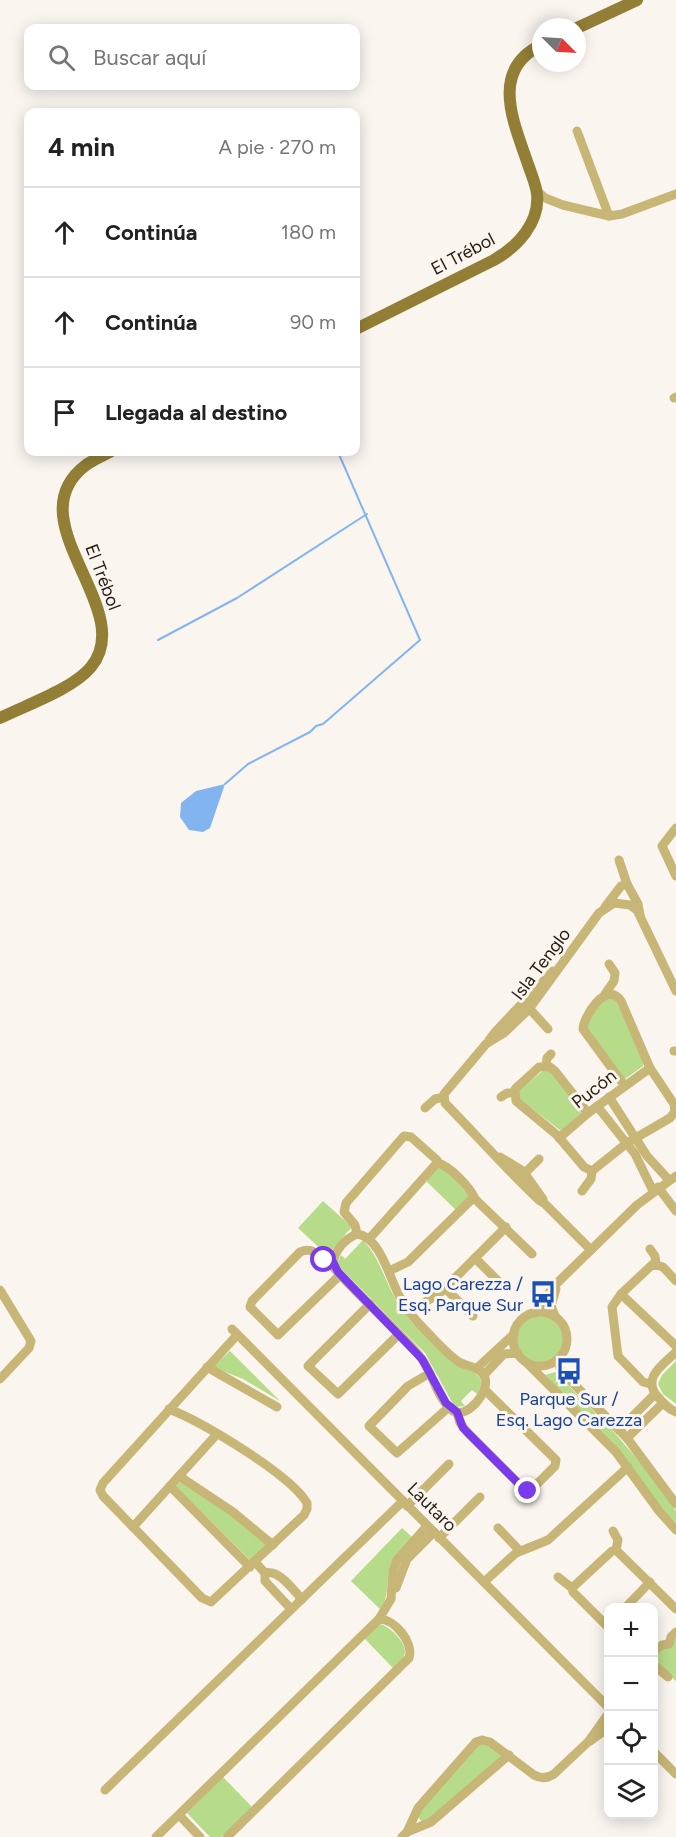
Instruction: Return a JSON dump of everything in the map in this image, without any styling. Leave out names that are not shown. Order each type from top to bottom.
[{"type":"main road","points":[[586,24],[637,0]]},
{"type":"main road","name":"El Trébol","points":[[360,327],[487,264],[513,248],[522,238],[531,220],[537,191],[511,110],[508,93],[518,64],[532,51]]},
{"type":"main road","name":"El Trébol","points":[[0,718],[72,683],[92,666],[98,656],[101,643],[101,621],[65,529],[63,504],[70,483],[79,471],[103,456]]},
{"type":"street","points":[[578,131],[609,216]]},
{"type":"street","points":[[537,191],[545,198],[563,205],[609,216],[622,214],[676,194]]},
{"type":"street","points":[[676,828],[662,846],[676,876]]},
{"type":"street","points":[[619,860],[627,884],[638,904],[640,915],[676,991]]},
{"type":"street","name":"Isla Tenglo","points":[[444,1100],[445,1092],[496,1031],[542,994],[559,966],[603,909],[621,886],[627,884]]},
{"type":"street","points":[[603,909],[614,903],[623,903],[630,905],[640,915]]},
{"type":"street","points":[[582,1191],[591,1179],[592,1171],[631,1140],[674,1116],[676,1112],[674,1104],[650,1068],[619,997],[614,981],[614,971],[609,964]]},
{"type":"street","points":[[614,981],[580,1032],[624,1085]]},
{"type":"street","points":[[605,994],[613,993],[619,997]]},
{"type":"street","points":[[526,1006],[548,1029]]},
{"type":"street","points":[[546,1066],[547,1058],[551,1054]]},
{"type":"street","points":[[588,1113],[555,1071],[546,1066],[539,1067],[517,1086],[514,1093],[516,1101],[559,1138],[584,1167],[592,1171]]},
{"type":"street","name":"Pucón","points":[[559,1138],[624,1085],[650,1068]]},
{"type":"street","points":[[501,1097],[507,1093],[514,1093]]},
{"type":"street","points":[[609,1097],[644,1169],[656,1189],[676,1211]]},
{"type":"street","points":[[425,1108],[435,1099],[444,1100],[497,1155],[522,1177],[545,1204],[591,1250]]},
{"type":"street","points":[[480,1372],[514,1334],[522,1319],[535,1312],[591,1250],[656,1189],[672,1178],[653,1164],[597,1106]]},
{"type":"street","points":[[357,1234],[355,1226],[344,1212],[346,1203],[404,1136],[408,1135],[437,1160],[437,1163]]},
{"type":"street","points":[[522,1177],[539,1159]]},
{"type":"street","points":[[437,1163],[444,1164],[472,1191],[475,1199],[532,1254]]},
{"type":"street","points":[[369,1239],[437,1163]]},
{"type":"street","points":[[389,1271],[408,1262],[471,1200],[475,1199]]},
{"type":"street","points":[[409,1312],[445,1288],[506,1227]]},
{"type":"street","points":[[453,1409],[462,1412],[470,1408],[485,1390],[486,1386],[480,1372],[454,1358],[409,1312],[396,1290],[389,1271],[369,1239],[357,1234],[348,1239],[335,1254],[334,1268],[422,1359],[463,1428],[528,1491],[555,1466],[555,1460],[485,1390]]},
{"type":"street","points":[[333,1262],[324,1260],[308,1249],[300,1252],[252,1301],[250,1307],[278,1335],[340,1275]]},
{"type":"street","points":[[650,1249],[655,1256],[656,1264]]},
{"type":"street","points":[[475,1258],[502,1285]]},
{"type":"street","points":[[651,1384],[643,1382],[617,1353],[612,1307],[621,1294],[651,1265],[656,1264],[663,1267],[676,1281]]},
{"type":"street","points":[[525,1361],[541,1366],[557,1360],[565,1349],[567,1336],[564,1326],[555,1316],[551,1306],[560,1282]]},
{"type":"street","points":[[445,1288],[473,1316]]},
{"type":"street","points":[[0,1290],[30,1336],[31,1343],[0,1379]]},
{"type":"street","points":[[621,1294],[676,1346]]},
{"type":"street","points":[[370,1304],[308,1366],[338,1394],[399,1334]]},
{"type":"street","points":[[535,1312],[555,1316]]},
{"type":"street","name":"Lautaro","points":[[207,1367],[234,1332],[604,1702]]},
{"type":"street","points":[[514,1334],[514,1344],[518,1353],[611,1446],[659,1511],[676,1530]]},
{"type":"street","points":[[676,1352],[654,1374],[651,1384],[655,1394],[663,1403],[676,1412]]},
{"type":"street","points":[[480,1372],[504,1354],[518,1353]]},
{"type":"street","points":[[557,1360],[565,1376],[627,1438],[676,1503]]},
{"type":"street","points":[[169,1409],[217,1434],[267,1467],[307,1503],[305,1513],[216,1599],[209,1602],[202,1598],[103,1496],[101,1487],[169,1409],[207,1367],[277,1407]]},
{"type":"street","points":[[430,1373],[408,1386],[369,1426],[397,1453],[453,1409]]},
{"type":"street","points":[[619,1430],[655,1394]]},
{"type":"street","points":[[627,1438],[663,1403]]},
{"type":"street","points":[[133,1527],[217,1434]]},
{"type":"street","points":[[105,1790],[291,1609],[448,1464]]},
{"type":"street","points":[[484,1582],[520,1551],[545,1542],[628,1467]]},
{"type":"street","points":[[179,1476],[233,1512],[273,1545]]},
{"type":"street","points":[[170,1486],[252,1565],[265,1573],[277,1574],[302,1599]]},
{"type":"street","points":[[156,1837],[379,1619],[391,1599],[393,1571],[397,1560],[480,1497]]},
{"type":"street","points":[[498,1528],[520,1551]]},
{"type":"street","points":[[572,1588],[604,1557],[616,1550],[618,1540],[613,1531]]},
{"type":"street","points":[[391,1623],[396,1589],[404,1564],[433,1532]]},
{"type":"street","points":[[616,1550],[676,1609]]},
{"type":"street","points":[[265,1573],[265,1581],[291,1609]]},
{"type":"street","points":[[558,1577],[572,1588],[573,1592],[604,1622]]},
{"type":"street","points":[[630,1603],[650,1582]]},
{"type":"street","points":[[226,1837],[409,1658],[410,1644],[391,1623],[379,1619]]},
{"type":"street","points":[[658,1648],[669,1644],[676,1632]]},
{"type":"street","points":[[658,1668],[668,1677]]},
{"type":"street","points":[[588,1742],[604,1721]]},
{"type":"street","points":[[404,1835],[418,1808],[476,1742],[482,1740],[490,1742],[537,1777],[548,1777],[588,1742],[604,1731]]},
{"type":"street","points":[[404,1835],[431,1822],[509,1755]]},
{"type":"street","points":[[658,1756],[676,1774]]},
{"type":"street","points":[[179,1815],[200,1837]]},
{"type":"street","points":[[414,1815],[424,1825]]},
{"type":"green space","points":[[614,997],[644,1062],[643,1066],[625,1079],[585,1029],[585,1024],[604,998]]},
{"type":"green space","points":[[544,1070],[552,1072],[583,1111],[561,1131],[520,1099],[519,1090]]},
{"type":"green space","points":[[440,1165],[444,1166],[470,1197],[457,1211],[427,1182]]},
{"type":"green space","points":[[323,1201],[352,1227],[327,1255],[298,1228]]},
{"type":"green space","points":[[363,1240],[377,1260],[398,1303],[411,1321],[449,1360],[479,1376],[481,1380],[477,1394],[472,1390],[461,1401],[465,1406],[457,1407],[453,1404],[425,1353],[339,1267],[337,1263],[341,1255],[345,1259]]},
{"type":"green space","points":[[540,1316],[556,1323],[563,1339],[556,1355],[540,1362],[524,1355],[517,1339],[524,1323]]},
{"type":"green space","points":[[230,1351],[280,1401],[243,1379],[213,1367]]},
{"type":"green space","points":[[676,1361],[676,1404],[663,1394],[658,1384],[662,1375]]},
{"type":"green space","points":[[555,1372],[613,1431],[644,1467],[676,1511],[676,1523],[660,1506],[618,1448],[545,1375]]},
{"type":"green space","points":[[180,1482],[232,1515],[267,1544],[250,1560],[176,1486]]},
{"type":"green space","points":[[402,1528],[412,1537],[396,1555],[391,1565],[386,1598],[381,1610],[351,1581]]},
{"type":"green space","points":[[380,1624],[396,1635],[405,1648],[404,1657],[393,1668],[364,1638]]},
{"type":"green space","points":[[676,1638],[676,1681],[658,1665],[658,1654]]},
{"type":"green space","points":[[486,1743],[501,1755],[500,1758],[428,1820],[421,1821],[418,1817],[419,1811],[477,1745]]},
{"type":"green space","points":[[223,1777],[252,1807],[221,1837],[210,1837],[187,1813]]},
{"type":"water","points":[[225,784],[210,828],[203,832],[189,830],[180,817],[181,803],[196,791]]},
{"type":"waterway","points":[[225,784],[248,764],[323,724],[420,640],[340,456]]},
{"type":"waterway","points":[[158,640],[237,598],[367,514]]},
{"type":"place","name":"Lago Carezza / Esq. Parque Sur","points":[[543,1294]]},
{"type":"place","name":"Parque Sur / Esq. Lago Carezza","points":[[569,1371]]},
{"type":"route","points":[[324,1260],[333,1262],[338,1272],[419,1355],[446,1403],[457,1412],[463,1428],[528,1491]]}]
